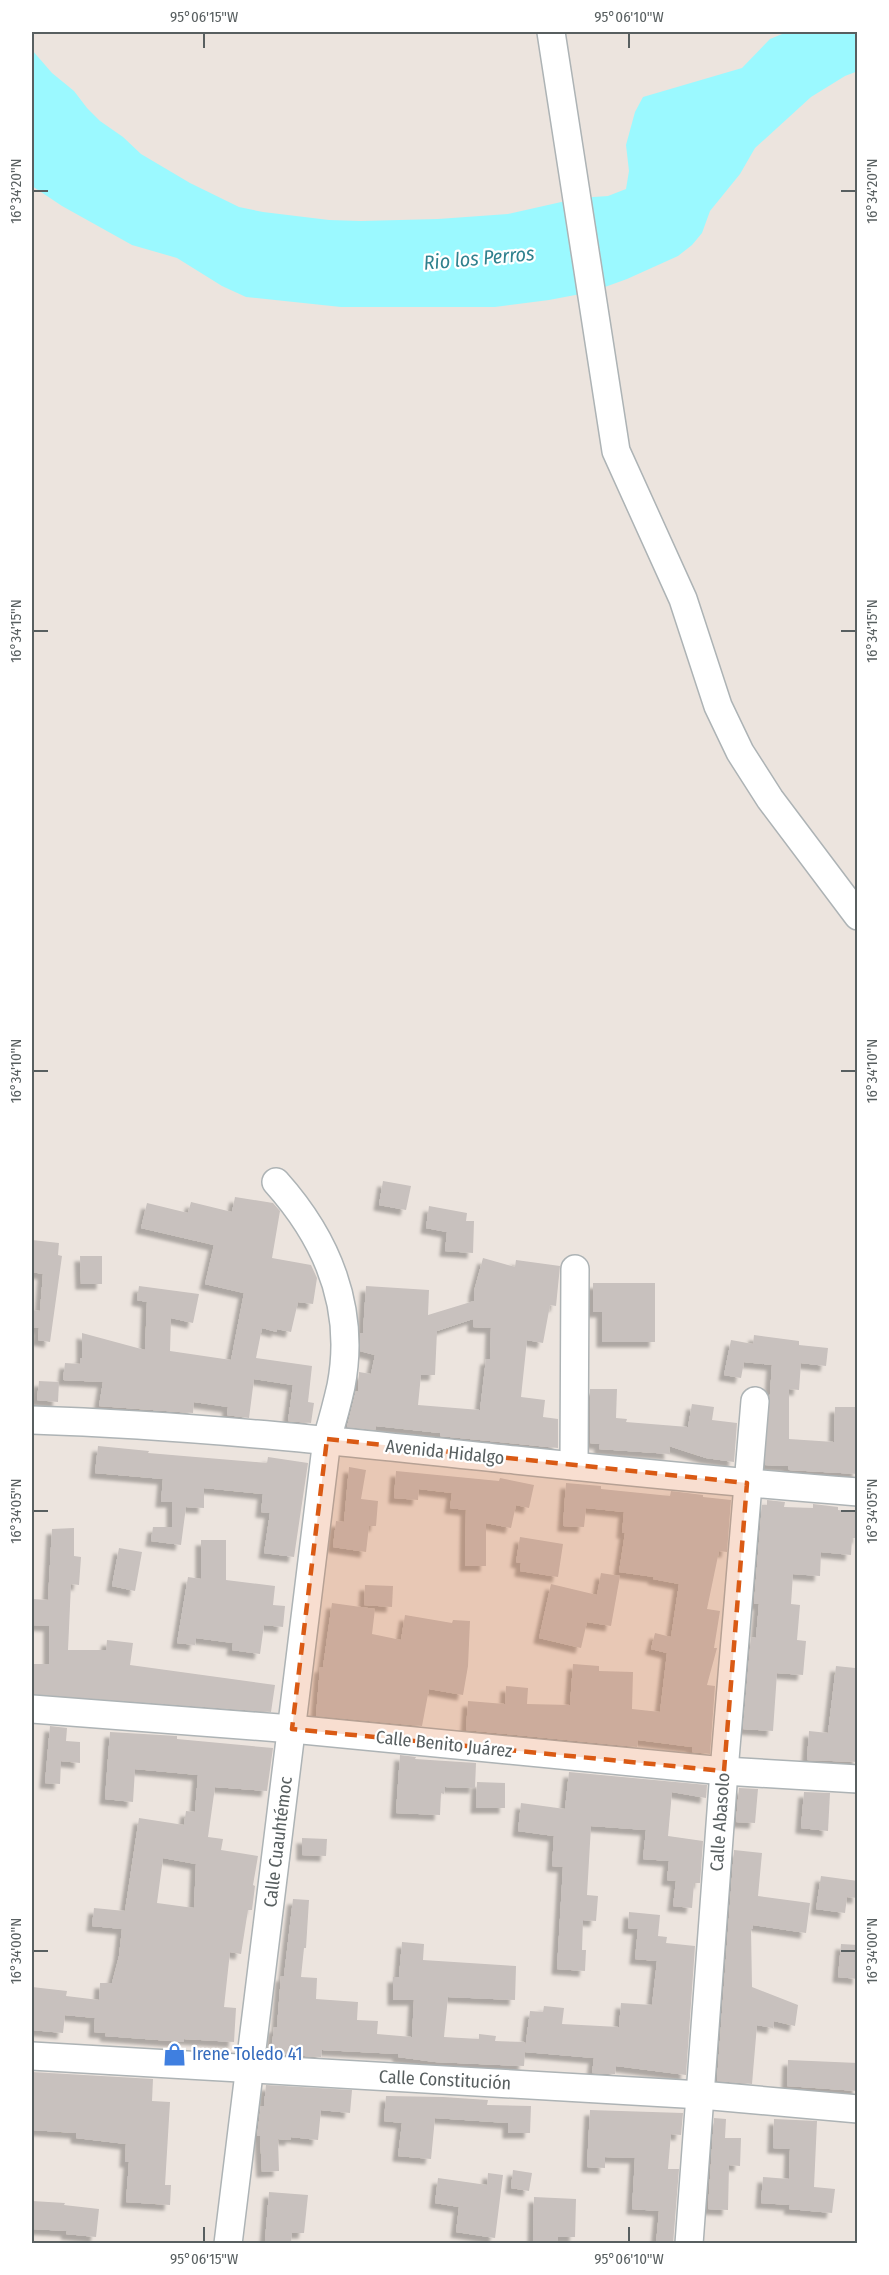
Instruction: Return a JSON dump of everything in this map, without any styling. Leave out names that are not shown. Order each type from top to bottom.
[{"type":"street","points":[[551,32],[579,198],[616,451],[683,598],[718,706],[740,752],[770,799],[858,916]]},
{"type":"street","name":"Calle Cuauhtémoc","points":[[228,2244],[327,1439],[341,1383],[344,1318],[332,1270],[320,1244],[298,1207],[276,1182]]},
{"type":"street","points":[[574,1466],[575,1269]]},
{"type":"street","name":"Calle Abasolo","points":[[689,2244],[754,1401]]},
{"type":"street","name":"Avenida Hidalgo","points":[[32,1420],[97,1422],[327,1439],[574,1466],[858,1492]]},
{"type":"street","name":"Calle Benito Juárez","points":[[32,1708],[292,1729],[724,1772],[858,1779]]},
{"type":"street","name":"Calle Constitución","points":[[32,2056],[701,2095],[858,2109]]},
{"type":"highlighted area","points":[[327,1439],[747,1483],[724,1771],[292,1729]]},
{"type":"water","name":"Rio los Perros","points":[[787,32],[857,32],[858,71],[845,76],[811,97],[755,148],[740,174],[710,211],[702,233],[692,245],[678,256],[591,292],[495,307],[341,307],[246,297],[222,286],[177,258],[132,245],[62,206],[32,186],[32,50],[52,73],[74,91],[100,121],[123,137],[141,154],[190,183],[239,207],[329,220],[361,221],[508,214],[579,198],[608,196],[626,189],[629,171],[626,145],[635,112],[643,97],[742,68],[770,39]]},
{"type":"building","points":[[383,1181],[411,1186],[406,1210],[379,1205]]},
{"type":"building","points":[[235,1197],[273,1203],[280,1211],[272,1258],[311,1265],[317,1278],[313,1304],[298,1302],[291,1332],[277,1329],[277,1332],[262,1328],[256,1358],[312,1366],[308,1402],[314,1403],[311,1423],[288,1421],[293,1385],[254,1379],[249,1418],[227,1415],[228,1407],[194,1402],[193,1413],[99,1406],[103,1382],[63,1380],[65,1363],[80,1364],[82,1333],[145,1350],[147,1302],[137,1300],[139,1286],[199,1294],[193,1323],[171,1318],[170,1351],[231,1360],[244,1293],[205,1284],[214,1245],[141,1228],[147,1203],[188,1213],[191,1202],[232,1212]]},
{"type":"building","points":[[429,1206],[467,1213],[466,1221],[474,1221],[473,1253],[445,1251],[447,1232],[426,1228]]},
{"type":"building","points":[[32,1240],[59,1243],[58,1255],[62,1256],[50,1342],[38,1340],[39,1328],[32,1327],[32,1310],[40,1311],[43,1274],[32,1272]]},
{"type":"building","points":[[80,1256],[102,1256],[102,1284],[81,1284]]},
{"type":"building","points":[[483,1258],[515,1267],[516,1260],[560,1266],[556,1306],[550,1305],[543,1343],[527,1340],[521,1397],[545,1400],[543,1417],[558,1419],[558,1448],[440,1436],[440,1433],[376,1426],[375,1430],[347,1427],[356,1391],[358,1392],[359,1372],[371,1374],[375,1355],[360,1351],[366,1286],[429,1290],[428,1315],[474,1301],[474,1291]],"holes":[[[473,1319],[473,1327],[491,1328],[490,1359],[486,1359],[480,1410],[418,1405],[421,1375],[435,1375],[437,1331]]]},
{"type":"building","points":[[593,1283],[655,1283],[655,1342],[602,1342],[602,1312],[593,1312]]},
{"type":"building","points":[[754,1335],[799,1341],[799,1345],[828,1348],[826,1366],[801,1363],[799,1390],[789,1389],[789,1439],[834,1442],[835,1407],[857,1407],[858,1474],[789,1470],[788,1466],[765,1465],[772,1365],[744,1362],[741,1378],[724,1375],[731,1340],[753,1344]]},
{"type":"building","points":[[39,1381],[59,1382],[58,1402],[37,1400]]},
{"type":"building","points":[[590,1389],[617,1389],[616,1418],[627,1419],[626,1422],[688,1427],[692,1404],[714,1407],[712,1420],[737,1423],[734,1462],[706,1458],[669,1446],[670,1454],[599,1449],[600,1444],[590,1443]]},
{"type":"building","points":[[98,1446],[149,1451],[148,1453],[267,1463],[268,1457],[308,1463],[294,1557],[264,1553],[270,1513],[261,1512],[263,1494],[204,1488],[204,1508],[186,1507],[181,1545],[151,1541],[153,1527],[172,1527],[172,1502],[161,1502],[163,1479],[95,1473]]},
{"type":"building","points":[[349,1467],[366,1470],[361,1499],[378,1501],[376,1526],[369,1526],[366,1552],[333,1547],[336,1521],[344,1522]]},
{"type":"building","points":[[396,1471],[499,1481],[500,1478],[534,1485],[529,1508],[516,1505],[511,1528],[486,1523],[486,1566],[465,1566],[466,1510],[450,1508],[452,1493],[419,1489],[418,1500],[394,1498]]},
{"type":"building","points":[[566,1483],[670,1496],[671,1491],[731,1500],[727,1552],[719,1551],[707,1609],[720,1611],[714,1648],[717,1648],[707,1685],[715,1686],[710,1754],[692,1752],[692,1747],[638,1740],[637,1747],[466,1730],[468,1701],[505,1704],[506,1686],[528,1688],[527,1704],[570,1705],[573,1664],[599,1666],[599,1671],[633,1672],[632,1709],[660,1712],[667,1653],[651,1649],[655,1633],[671,1637],[679,1584],[653,1579],[654,1577],[619,1572],[625,1533],[622,1533],[624,1512],[586,1508],[584,1527],[563,1526]]},
{"type":"building","points":[[767,1500],[785,1502],[784,1507],[813,1508],[813,1504],[858,1512],[858,1538],[852,1538],[851,1555],[821,1552],[820,1576],[793,1574],[791,1604],[800,1605],[797,1640],[806,1641],[803,1675],[777,1673],[773,1731],[743,1729],[751,1637],[756,1638],[759,1604],[754,1604],[762,1505],[767,1505]]},
{"type":"building","points":[[74,1528],[74,1556],[81,1557],[79,1585],[71,1584],[68,1650],[106,1650],[107,1640],[133,1643],[130,1665],[275,1685],[271,1712],[32,1694],[32,1664],[49,1664],[49,1626],[32,1625],[32,1599],[48,1600],[52,1529]]},
{"type":"building","points":[[520,1537],[563,1544],[558,1577],[520,1571],[521,1563],[516,1562]]},
{"type":"building","points":[[201,1540],[226,1540],[226,1580],[275,1586],[273,1605],[285,1606],[283,1627],[264,1625],[260,1654],[232,1650],[233,1643],[196,1638],[195,1645],[177,1643],[188,1577],[201,1579]]},
{"type":"building","points":[[119,1548],[142,1552],[135,1591],[112,1586]]},
{"type":"building","points":[[601,1573],[620,1576],[611,1626],[587,1622],[581,1648],[539,1638],[551,1584],[597,1595]]},
{"type":"building","points":[[365,1585],[393,1586],[392,1607],[364,1605]]},
{"type":"building","points":[[332,1603],[375,1609],[372,1634],[401,1640],[405,1615],[452,1623],[453,1620],[470,1621],[468,1666],[463,1695],[429,1689],[422,1726],[316,1716],[320,1667],[323,1667]]},
{"type":"building","points":[[836,1666],[855,1668],[855,1671],[858,1671],[858,1762],[807,1760],[809,1731],[828,1733]]},
{"type":"building","points":[[50,1726],[67,1728],[66,1741],[80,1742],[80,1763],[61,1761],[60,1784],[45,1783]]},
{"type":"building","points":[[110,1732],[177,1736],[177,1739],[273,1748],[267,1791],[215,1787],[208,1837],[223,1839],[221,1850],[258,1856],[252,1910],[248,1910],[241,1954],[230,1952],[224,2007],[236,2008],[234,2042],[184,2039],[184,2042],[105,2036],[106,2033],[94,2032],[95,2018],[65,2015],[63,2033],[32,2030],[32,1987],[67,1991],[66,1996],[99,2000],[100,1983],[112,1983],[119,1956],[122,1929],[92,1926],[94,1908],[125,1911],[139,1818],[184,1825],[186,1811],[195,1812],[198,1775],[135,1769],[133,1802],[105,1799]],"holes":[[[163,1858],[196,1864],[194,1908],[157,1903]]]},
{"type":"building","points":[[400,1755],[416,1757],[415,1759],[476,1763],[475,1788],[445,1787],[444,1794],[441,1793],[440,1815],[396,1813]]},
{"type":"building","points":[[569,1772],[707,1785],[706,1798],[672,1792],[668,1836],[703,1841],[700,1883],[694,1883],[692,1908],[673,1906],[676,1881],[667,1880],[669,1861],[643,1859],[646,1830],[591,1826],[587,1895],[598,1896],[596,1921],[583,1920],[582,1950],[586,1950],[585,1971],[557,1969],[563,1867],[552,1866],[554,1836],[518,1831],[521,1803],[565,1809]]},
{"type":"building","points":[[477,1782],[505,1783],[505,1808],[476,1808]]},
{"type":"building","points":[[739,1788],[758,1789],[755,1823],[736,1822]]},
{"type":"building","points":[[804,1792],[830,1793],[828,1831],[801,1828]]},
{"type":"building","points":[[302,1838],[327,1839],[326,1856],[302,1855]]},
{"type":"building","points":[[734,1850],[762,1853],[758,1896],[810,1903],[806,1933],[753,1925],[751,1929],[752,1987],[798,2005],[795,2026],[774,2021],[773,2028],[757,2025],[752,2084],[717,2081]]},
{"type":"building","points":[[821,1876],[858,1881],[858,1898],[847,1897],[845,1913],[816,1909]]},
{"type":"building","points":[[293,1899],[309,1900],[306,1948],[304,1948],[301,1977],[317,1978],[316,1999],[358,2002],[357,2020],[378,2021],[377,2034],[412,2037],[414,2000],[393,2000],[393,1977],[399,1977],[402,1942],[424,1944],[423,1960],[516,1966],[515,2000],[448,1997],[444,2037],[479,2039],[479,2034],[496,2036],[495,2041],[525,2042],[525,2050],[530,2011],[543,2012],[544,2006],[564,2008],[562,2024],[619,2027],[621,2003],[652,2005],[657,1961],[635,1959],[638,1929],[628,1928],[629,1912],[660,1915],[658,1936],[667,1937],[666,1943],[695,1946],[686,2075],[616,2066],[615,2074],[592,2073],[594,2058],[525,2052],[524,2066],[435,2062],[398,2057],[398,2054],[322,2050],[321,2057],[271,2054],[274,2027],[277,2027],[281,1976],[284,1976]]},
{"type":"building","points":[[841,1944],[858,1945],[858,1979],[838,1977]]},
{"type":"building","points":[[788,2060],[858,2063],[858,2091],[787,2086]]},
{"type":"building","points":[[32,2072],[153,2079],[152,2101],[170,2102],[165,2185],[171,2185],[170,2205],[126,2202],[129,2162],[125,2162],[126,2144],[76,2138],[76,2133],[32,2130]]},
{"type":"building","points":[[266,2085],[352,2090],[350,2113],[321,2110],[318,2140],[291,2137],[291,2140],[278,2139],[279,2171],[262,2172],[260,2136],[257,2136]]},
{"type":"building","points":[[386,2096],[488,2100],[487,2105],[531,2106],[530,2133],[508,2133],[508,2123],[435,2118],[431,2159],[398,2156],[402,2123],[384,2121]]},
{"type":"building","points":[[590,2110],[683,2113],[681,2135],[671,2134],[668,2169],[679,2169],[673,2244],[656,2244],[659,2211],[632,2209],[635,2158],[605,2157],[605,2168],[587,2167]]},
{"type":"building","points":[[714,2118],[726,2119],[725,2138],[741,2138],[740,2166],[729,2165],[728,2210],[708,2209]]},
{"type":"building","points":[[774,2119],[817,2121],[814,2187],[835,2189],[832,2213],[789,2209],[790,2205],[761,2203],[763,2177],[789,2179],[790,2149],[773,2148]]},
{"type":"building","points":[[513,2170],[532,2173],[529,2191],[511,2188]]},
{"type":"building","points":[[488,2173],[503,2175],[495,2238],[456,2232],[459,2207],[435,2203],[438,2178],[487,2185]]},
{"type":"building","points":[[269,2192],[308,2195],[304,2233],[292,2233],[291,2243],[265,2241]]},
{"type":"building","points":[[534,2197],[576,2199],[575,2237],[558,2237],[558,2244],[533,2244]]},
{"type":"building","points":[[32,2201],[65,2203],[64,2205],[99,2209],[96,2237],[66,2234],[67,2231],[32,2229]]},
{"type":"place","name":"Irene Toledo 41","points":[[174,2054]]}]
